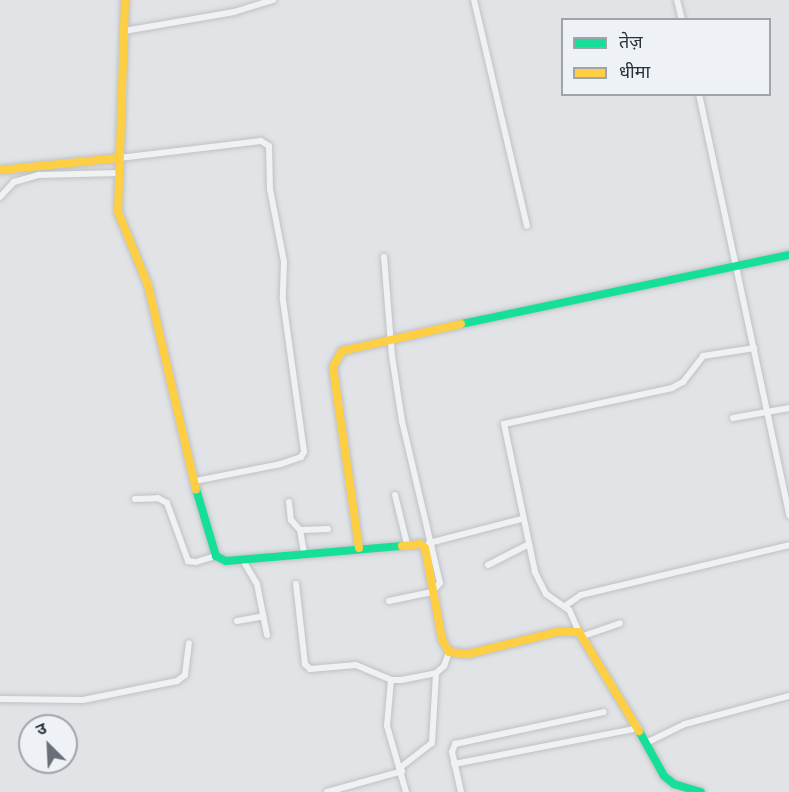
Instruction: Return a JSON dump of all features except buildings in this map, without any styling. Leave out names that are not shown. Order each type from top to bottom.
[{"type":"street","points":[[125,0],[118,173],[120,223],[148,285],[195,482],[216,556]]},
{"type":"street","points":[[124,31],[234,12],[273,0]]},
{"type":"street","points":[[474,0],[527,226]]},
{"type":"street","points":[[677,0],[682,18]]},
{"type":"street","points":[[699,96],[789,515]]},
{"type":"street","points":[[0,170],[261,141],[269,146],[270,189],[284,262],[283,300],[304,452],[301,457],[281,464],[195,482]]},
{"type":"street","points":[[0,197],[14,182],[39,175],[118,173]]},
{"type":"street","points":[[359,548],[333,367],[347,348],[789,255]]},
{"type":"street","points":[[296,584],[307,668],[356,665],[391,680],[436,673],[444,666],[449,652],[442,639],[432,592],[427,544],[404,431],[390,339],[384,257]]},
{"type":"street","points":[[701,792],[668,780],[565,606],[550,598],[541,587],[527,545],[504,432],[506,421],[672,388],[683,382],[703,356],[754,348]]},
{"type":"street","points":[[733,418],[789,408]]},
{"type":"street","points":[[395,495],[407,544]]},
{"type":"street","points":[[135,499],[152,497],[166,503],[188,561],[216,556],[226,561],[427,544],[522,519]]},
{"type":"street","points":[[289,502],[291,520],[300,531],[304,553]]},
{"type":"street","points":[[300,531],[328,529]]},
{"type":"street","points":[[488,565],[527,545]]},
{"type":"street","points":[[565,606],[581,595],[789,545]]},
{"type":"street","points":[[242,559],[258,584],[267,635]]},
{"type":"street","points":[[389,601],[432,592]]},
{"type":"street","points":[[237,621],[264,616]]},
{"type":"street","points":[[449,652],[468,654],[557,632],[581,634],[620,622]]},
{"type":"street","points":[[0,699],[83,700],[177,681],[185,675],[189,643]]},
{"type":"street","points":[[327,792],[401,769],[432,743],[436,673]]},
{"type":"street","points":[[391,680],[387,726],[406,792]]},
{"type":"street","points":[[646,743],[675,728],[789,696]]},
{"type":"street","points":[[461,792],[451,748],[459,741],[604,712]]},
{"type":"street","points":[[454,764],[639,728]]},
{"type":"traffic: fast","points":[[461,324],[789,255]]},
{"type":"traffic: fast","points":[[196,489],[216,556],[226,561],[402,546]]},
{"type":"traffic: fast","points":[[639,731],[664,776],[674,784],[701,792]]},
{"type":"traffic: slow","points":[[125,0],[118,212],[148,285],[196,489]]},
{"type":"traffic: slow","points":[[0,170],[119,158]]},
{"type":"traffic: slow","points":[[359,548],[333,367],[342,351],[461,324]]},
{"type":"traffic: slow","points":[[402,546],[420,544],[425,548],[442,639],[449,652],[468,654],[557,632],[579,632],[639,731]]}]
